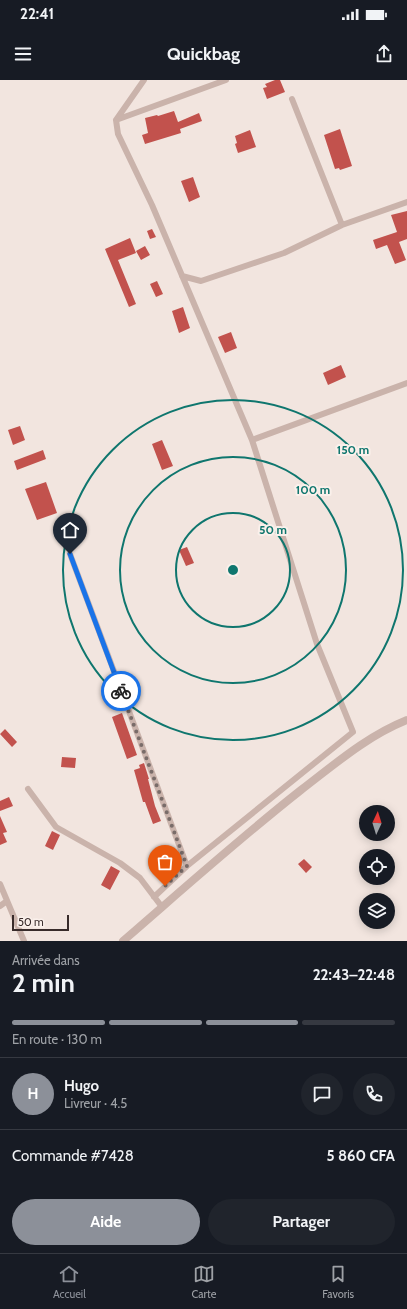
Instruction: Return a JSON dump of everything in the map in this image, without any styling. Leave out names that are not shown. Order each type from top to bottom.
[{"type":"street","points":[[144,80],[116,120],[118,134],[152,205],[252,440],[317,644],[353,732],[187,866],[154,896]]},
{"type":"street","points":[[116,120],[226,80]]},
{"type":"street","points":[[292,99],[342,225]]},
{"type":"street","points":[[182,276],[201,281],[284,252],[342,225],[407,202]]},
{"type":"street","points":[[252,440],[407,383]]},
{"type":"street","points":[[70,554],[187,866]]},
{"type":"street","points":[[123,941],[261,822],[354,750],[407,720]]},
{"type":"street","points":[[28,789],[56,826],[120,863],[140,878],[162,907]]},
{"type":"street","points":[[0,884],[24,941]]},
{"type":"street","points":[[0,906],[7,901]]},
{"type":"building","points":[[275,80],[280,80],[285,92],[267,99],[263,88],[267,87],[265,84]]},
{"type":"building","points":[[174,111],[178,122],[199,113],[202,121],[180,129],[181,133],[145,144],[142,135],[148,133],[145,118]]},
{"type":"building","points":[[340,129],[352,166],[340,170],[339,168],[335,169],[324,135]]},
{"type":"building","points":[[250,130],[256,147],[238,153],[235,144],[237,143],[235,136]]},
{"type":"building","points":[[193,177],[200,197],[189,202],[181,181]]},
{"type":"building","points":[[407,211],[407,239],[399,242],[406,260],[395,264],[387,245],[376,249],[373,240],[397,232],[391,215]]},
{"type":"building","points":[[152,229],[156,237],[150,239],[147,231]]},
{"type":"building","points":[[130,238],[136,253],[118,260],[136,304],[129,307],[105,249]]},
{"type":"building","points":[[145,246],[150,255],[141,260],[136,251]]},
{"type":"building","points":[[157,281],[163,294],[156,297],[150,284]]},
{"type":"building","points":[[183,307],[190,328],[179,333],[172,311]]},
{"type":"building","points":[[231,332],[237,348],[225,353],[218,337]]},
{"type":"building","points":[[341,365],[346,377],[328,385],[323,373]]},
{"type":"building","points":[[20,426],[25,440],[13,445],[8,430]]},
{"type":"building","points":[[162,440],[173,466],[162,470],[152,444]]},
{"type":"building","points":[[43,450],[46,459],[17,470],[14,461]]},
{"type":"building","points":[[46,482],[57,513],[37,520],[25,489]]},
{"type":"building","points":[[187,547],[194,563],[186,566],[179,550]]},
{"type":"building","points":[[122,713],[137,755],[127,759],[112,717]]},
{"type":"building","points":[[5,729],[17,742],[12,747],[0,734]]},
{"type":"building","points":[[62,757],[76,758],[75,768],[61,767]]},
{"type":"building","points":[[144,763],[155,806],[161,821],[153,824],[145,802],[143,802],[134,770],[140,768],[139,765]]},
{"type":"building","points":[[9,797],[13,806],[0,811],[0,801]]},
{"type":"building","points":[[0,816],[7,832],[3,833],[7,842],[0,845]]},
{"type":"building","points":[[52,831],[60,835],[53,850],[45,846]]},
{"type":"building","points":[[304,859],[312,867],[306,873],[298,864]]},
{"type":"building","points":[[111,866],[120,871],[110,890],[101,885]]},
{"type":"way so far","points":[[121,691],[187,866],[165,886]]},
{"type":"route","points":[[70,554],[121,691]]}]
